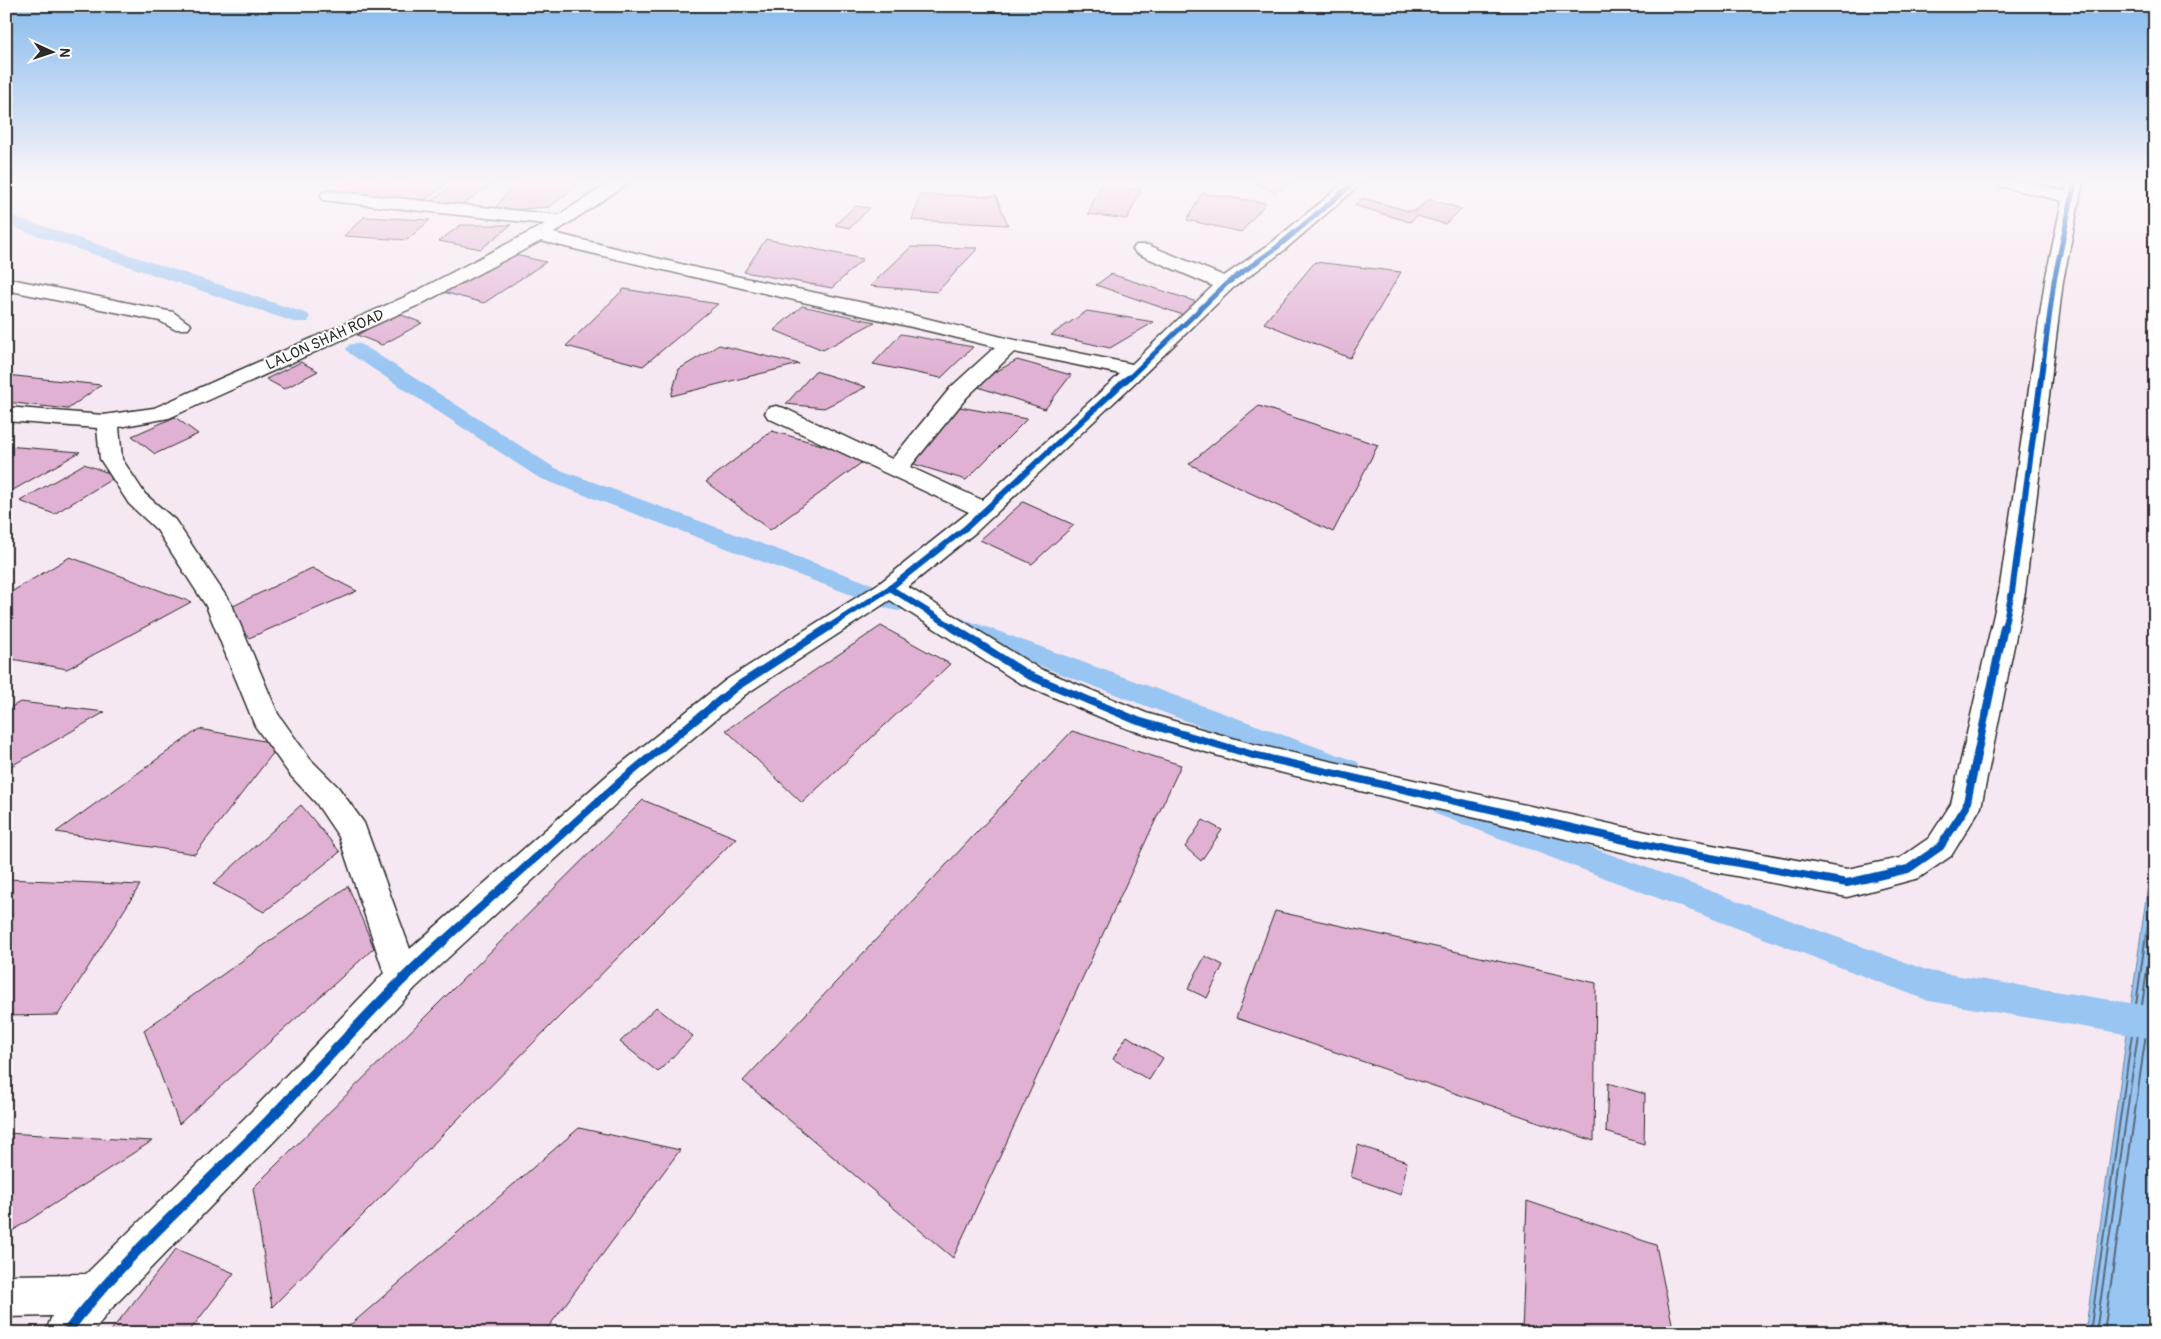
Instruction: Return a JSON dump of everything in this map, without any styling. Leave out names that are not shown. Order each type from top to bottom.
[{"type":"street","name":"LALON SHAH ROAD","points":[[6,414],[108,423],[140,419],[188,402],[414,300],[519,244]]},
{"type":"street","points":[[580,244],[696,274],[864,309],[1010,345],[1136,371]]},
{"type":"street","points":[[66,1333],[95,1295],[269,1120],[403,977],[623,779],[736,687],[890,588],[966,528],[1136,371],[1226,284],[1280,244]]},
{"type":"street","points":[[890,588],[1028,675],[1138,721],[1253,755],[1673,852],[1847,883],[1908,869],[1940,848],[1966,807],[2012,592],[2054,282],[2062,244]]},
{"type":"street","points":[[1142,248],[1226,284]]},
{"type":"street","points":[[6,284],[166,316],[182,325]]},
{"type":"street","points":[[896,469],[960,392],[1010,345]]},
{"type":"street","points":[[776,413],[984,510]]},
{"type":"street","points":[[108,423],[111,459],[137,499],[166,525],[219,605],[264,718],[300,767],[327,795],[352,832],[403,977]]},
{"type":"street","points":[[6,1296],[95,1295]]},
{"type":"water","points":[[2155,834],[2155,1333],[2085,1333]]},
{"type":"building","points":[[457,244],[487,244],[481,249]]},
{"type":"building","points":[[762,244],[793,244],[863,259],[832,288],[744,272]]},
{"type":"building","points":[[911,247],[978,248],[937,292],[870,286]]},
{"type":"building","points":[[507,253],[546,262],[484,303],[443,292]]},
{"type":"building","points":[[1315,262],[1401,272],[1350,358],[1264,323]]},
{"type":"building","points":[[1111,274],[1197,302],[1183,315],[1096,285]]},
{"type":"building","points":[[624,289],[718,304],[643,366],[566,346]]},
{"type":"building","points":[[802,306],[875,322],[823,350],[774,330]]},
{"type":"building","points":[[1087,311],[1154,322],[1110,348],[1051,335]]},
{"type":"building","points":[[397,313],[422,323],[382,345],[357,335]]},
{"type":"building","points":[[901,334],[973,347],[941,378],[873,364]]},
{"type":"building","points":[[719,345],[799,364],[671,396],[679,369]]},
{"type":"building","points":[[1017,360],[1071,375],[1045,409],[972,385]]},
{"type":"building","points":[[301,362],[318,371],[284,389],[266,379]]},
{"type":"building","points":[[815,371],[866,387],[824,408],[786,404]]},
{"type":"building","points":[[6,375],[101,385],[68,409],[6,402]]},
{"type":"building","points":[[954,406],[1027,419],[966,480],[904,461]]},
{"type":"building","points":[[1259,406],[1378,445],[1333,532],[1189,464]]},
{"type":"building","points":[[175,417],[198,434],[155,454],[132,436]]},
{"type":"building","points":[[772,431],[868,458],[770,530],[706,482]]},
{"type":"building","points":[[6,446],[80,452],[6,494]]},
{"type":"building","points":[[84,464],[117,476],[54,514],[20,501]]},
{"type":"building","points":[[1023,502],[1074,525],[1032,564],[980,540]]},
{"type":"building","points":[[70,557],[191,602],[67,669],[6,658],[6,595]]},
{"type":"building","points":[[312,568],[357,591],[249,638],[227,609]]},
{"type":"building","points":[[881,626],[950,664],[802,803],[726,730]]},
{"type":"building","points":[[20,702],[105,712],[6,769],[6,710]]},
{"type":"building","points":[[199,729],[280,744],[195,854],[56,832]]},
{"type":"building","points":[[1072,731],[1181,765],[953,1258],[743,1081]]},
{"type":"building","points":[[643,800],[736,838],[272,1307],[253,1188]]},
{"type":"building","points":[[301,805],[340,852],[264,912],[213,884]]},
{"type":"building","points":[[1203,820],[1222,830],[1201,861],[1185,847]]},
{"type":"building","points":[[6,879],[140,885],[58,1015],[6,1016]]},
{"type":"building","points":[[348,886],[374,948],[179,1124],[144,1030]]},
{"type":"building","points":[[1275,911],[1596,983],[1594,1141],[1236,1018]]},
{"type":"building","points":[[1205,956],[1223,965],[1207,998],[1188,989]]},
{"type":"building","points":[[656,1007],[693,1036],[658,1072],[620,1042]]},
{"type":"building","points":[[1127,1036],[1163,1058],[1149,1080],[1113,1059]]},
{"type":"building","points":[[1608,1083],[1645,1094],[1644,1144],[1606,1132]]},
{"type":"building","points":[[579,1128],[680,1150],[544,1333],[341,1333]]},
{"type":"building","points":[[6,1133],[152,1141],[6,1235]]},
{"type":"building","points":[[1358,1145],[1407,1162],[1401,1195],[1351,1177]]},
{"type":"building","points":[[1527,1201],[1656,1245],[1674,1333],[1522,1333]]},
{"type":"building","points":[[176,1249],[234,1273],[188,1333],[109,1333]]},
{"type":"waterway","points":[[82,244],[301,318]]},
{"type":"waterway","points":[[356,349],[547,473],[898,603]]},
{"type":"waterway","points":[[953,624],[1348,770]]},
{"type":"waterway","points":[[1446,806],[1929,986],[2155,1023]]},
{"type":"cycle path","points":[[66,1333],[95,1295],[269,1120],[403,977],[623,779],[736,687],[890,588],[967,527],[1136,371],[1226,284],[1280,244]]},
{"type":"cycle path","points":[[890,588],[1028,675],[1138,721],[1253,755],[1673,851],[1847,883],[1908,869],[1940,847],[1966,807],[2012,592],[2054,281],[2062,244]]}]
